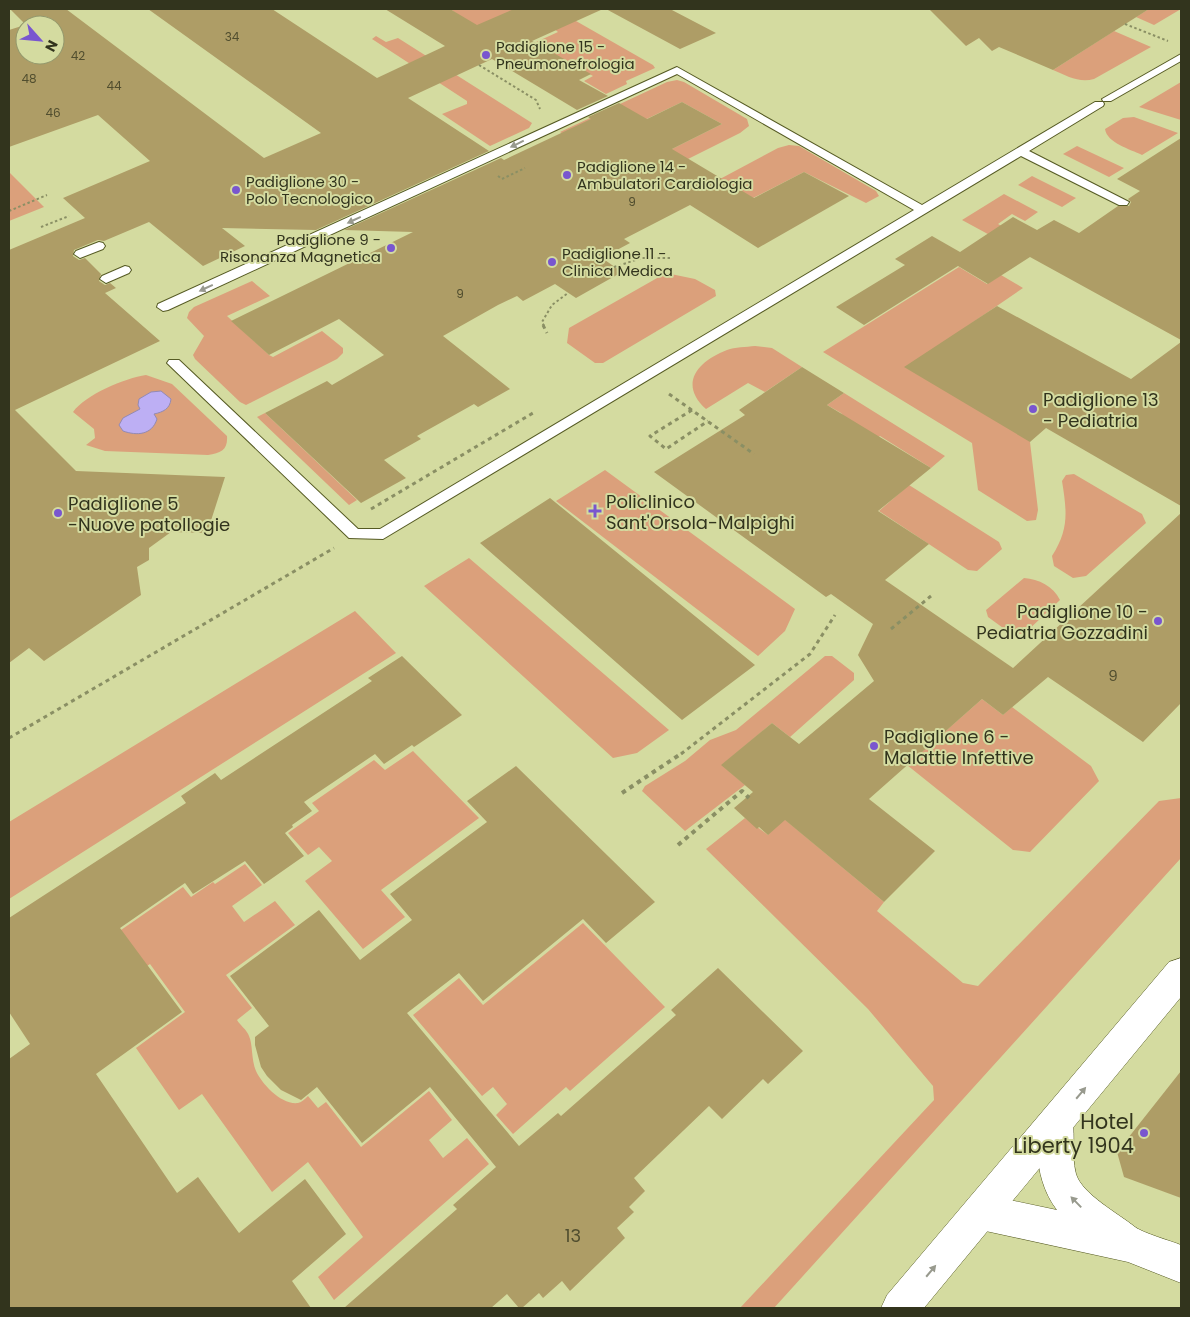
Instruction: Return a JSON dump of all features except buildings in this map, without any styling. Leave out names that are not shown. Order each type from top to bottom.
[{"type":"main road","points":[[900,1308],[1181,973]]},
{"type":"main road","points":[[1057,1122],[1057,1160],[1060,1183],[1082,1208],[1128,1243]]},
{"type":"main road","points":[[981,1212],[1128,1243],[1181,1264]]},
{"type":"lane","points":[[174,363],[354,534],[383,534],[1181,56]]},
{"type":"lane","points":[[163,307],[677,70],[922,210]]},
{"type":"lane","points":[[1020,151],[1123,202]]},
{"type":"lane","points":[[80,254],[99,246]]},
{"type":"lane","points":[[106,279],[126,270]]},
{"type":"path","points":[[1125,24],[1171,42]]},
{"type":"path","points":[[479,65],[536,100],[542,112]]},
{"type":"path","points":[[9,211],[47,196]]},
{"type":"path","points":[[41,227],[69,216]]},
{"type":"path","points":[[614,267],[631,259],[656,256],[670,258]]},
{"type":"path","points":[[547,333],[542,322],[552,305],[568,293]]},
{"type":"path","points":[[668,394],[754,454]]},
{"type":"path","points":[[370,510],[539,410]]},
{"type":"path","points":[[692,410],[650,436],[666,448],[708,421]]},
{"type":"path","points":[[9,738],[330,551]]},
{"type":"path","points":[[891,629],[932,596]]},
{"type":"path","points":[[622,793],[691,747],[810,654],[835,615]]},
{"type":"path","points":[[678,845],[742,792],[749,798]]},
{"type":"shaded area","points":[[450,9],[514,9],[485,33]]},
{"type":"shaded area","points":[[530,9],[555,9],[653,65],[655,68],[626,81],[627,84],[606,94],[584,81],[593,76],[534,43],[558,32]]},
{"type":"shaded area","points":[[1149,9],[1181,9],[1154,25],[1136,17]]},
{"type":"shaded area","points":[[1114,31],[1151,47],[1094,79],[1083,80],[1068,77],[1053,70]]},
{"type":"shaded area","points":[[376,36],[386,42],[398,38],[532,123],[529,128],[490,146],[442,114],[467,104],[467,101],[372,39]]},
{"type":"shaded area","points":[[677,80],[684,82],[747,119],[749,126],[740,133],[688,159],[664,153],[722,124],[682,102],[586,148],[560,132],[667,82]]},
{"type":"shaded area","points":[[1181,82],[1181,120],[1139,107]]},
{"type":"shaded area","points":[[1134,117],[1178,133],[1142,155],[1114,142],[1105,129],[1123,118]]},
{"type":"shaded area","points":[[789,145],[799,146],[876,191],[879,196],[866,203],[804,172],[753,198],[720,179],[778,148]]},
{"type":"shaded area","points":[[1077,146],[1124,168],[1109,177],[1063,154]]},
{"type":"shaded area","points":[[9,172],[44,207],[9,221]]},
{"type":"shaded area","points":[[1032,176],[1076,198],[1062,207],[1018,185]]},
{"type":"shaded area","points":[[1004,194],[1038,212],[1025,221],[1012,214],[998,224],[1010,231],[997,239],[962,220]]},
{"type":"shaded area","points":[[959,267],[987,284],[1001,275],[1023,288],[966,327],[1030,442],[1038,510],[1036,520],[1027,521],[978,490],[972,443],[823,352]]},
{"type":"shaded area","points":[[666,273],[695,279],[715,290],[716,296],[603,363],[595,363],[567,343],[569,328]]},
{"type":"shaded area","points":[[252,281],[270,296],[227,316],[269,355],[273,357],[322,331],[343,348],[343,353],[337,359],[246,405],[240,402],[195,359],[193,355],[204,336],[187,318],[189,312],[194,307]]},
{"type":"shaded area","points":[[755,346],[772,348],[802,367],[765,392],[748,383],[706,409],[693,391],[695,374],[700,367],[708,360],[727,350]]},
{"type":"shaded area","points":[[146,375],[172,384],[227,436],[225,448],[217,453],[208,455],[105,451],[86,445],[95,438],[94,429],[73,412],[87,399],[106,388]]},
{"type":"shaded area","points":[[161,391],[171,399],[166,409],[154,414],[157,419],[152,428],[139,434],[123,431],[119,425],[123,418],[140,409],[138,405],[139,399],[151,392]]},
{"type":"shaded area","points":[[844,393],[945,456],[931,468],[880,436],[866,445],[841,413],[827,405]]},
{"type":"shaded area","points":[[265,413],[357,500],[349,505],[257,417]]},
{"type":"shaded area","points":[[605,470],[795,609],[785,631],[758,656],[556,501]]},
{"type":"shaded area","points":[[1074,474],[1142,514],[1146,523],[1086,576],[1073,578],[1054,566],[1052,556],[1064,529],[1066,511],[1062,481],[1066,475]]},
{"type":"shaded area","points":[[909,485],[999,542],[1002,549],[977,571],[968,570],[879,511]]},
{"type":"shaded area","points":[[469,558],[669,730],[637,753],[613,758],[424,586]]},
{"type":"shaded area","points":[[1024,578],[1045,584],[1054,591],[1060,600],[1024,634],[1010,633],[988,617],[986,610]]},
{"type":"shaded area","points":[[355,611],[396,653],[9,899],[9,822]]},
{"type":"shaded area","points":[[825,656],[832,656],[854,673],[854,680],[790,737],[772,723],[722,765],[745,785],[685,831],[642,791],[645,786],[685,761],[710,740],[736,730]]},
{"type":"shaded area","points":[[982,699],[1003,715],[1012,707],[1091,766],[1099,781],[1030,852],[1013,850],[907,765]]},
{"type":"shaded area","points":[[413,751],[479,818],[381,890],[405,917],[363,949],[305,881],[332,861],[319,847],[308,855],[288,833],[319,811],[312,803],[374,760],[385,770]]},
{"type":"shaded area","points":[[1181,798],[1181,858],[774,1308],[740,1308],[934,1100],[933,1086],[868,1009],[706,849],[745,818],[768,835],[777,813],[884,902],[877,911],[963,983],[978,986],[1159,801]]},
{"type":"shaded area","points":[[245,864],[262,885],[232,906],[244,922],[275,901],[295,925],[226,975],[252,1008],[237,1020],[249,1036],[254,1066],[263,1082],[273,1093],[285,1101],[298,1103],[308,1096],[318,1108],[326,1102],[361,1147],[429,1091],[452,1120],[429,1140],[443,1158],[467,1138],[489,1164],[334,1300],[318,1277],[363,1237],[308,1162],[272,1192],[202,1094],[179,1110],[136,1048],[185,1012],[150,964],[126,980],[108,939],[183,887],[191,897]]},
{"type":"shaded area","points":[[583,923],[665,1007],[570,1091],[566,1087],[513,1134],[496,1115],[507,1104],[493,1087],[482,1096],[413,1015],[459,978],[483,1005]]},
{"type":"place","name":"Padiglione 15 - Pneumonefrologia","points":[[486,55]]},
{"type":"place","name":"Padiglione 14 - Ambulatori Cardiologia","points":[[567,175]]},
{"type":"place","name":"Padiglione 30 - Polo Tecnologico","points":[[236,190]]},
{"type":"place","name":"Padiglione 9 - Risonanza Magnetica","points":[[391,248]]},
{"type":"place","name":"Padiglione 11 - Clinica Medica","points":[[552,262]]},
{"type":"place","name":"Padiglione 13 - Pediatria","points":[[1033,409]]},
{"type":"place","name":"Policlinico Sant'Orsola-Malpighi","points":[[595,511]]},
{"type":"place","name":"Padiglione 5 -Nuove patollogie","points":[[58,513]]},
{"type":"place","name":"Padiglione 10 - Pediatria Gozzadini","points":[[1158,621]]},
{"type":"place","name":"Padiglione 6 - Malattie Infettive","points":[[874,746]]},
{"type":"place","name":"Hotel Liberty 1904","points":[[1144,1133]]}]
